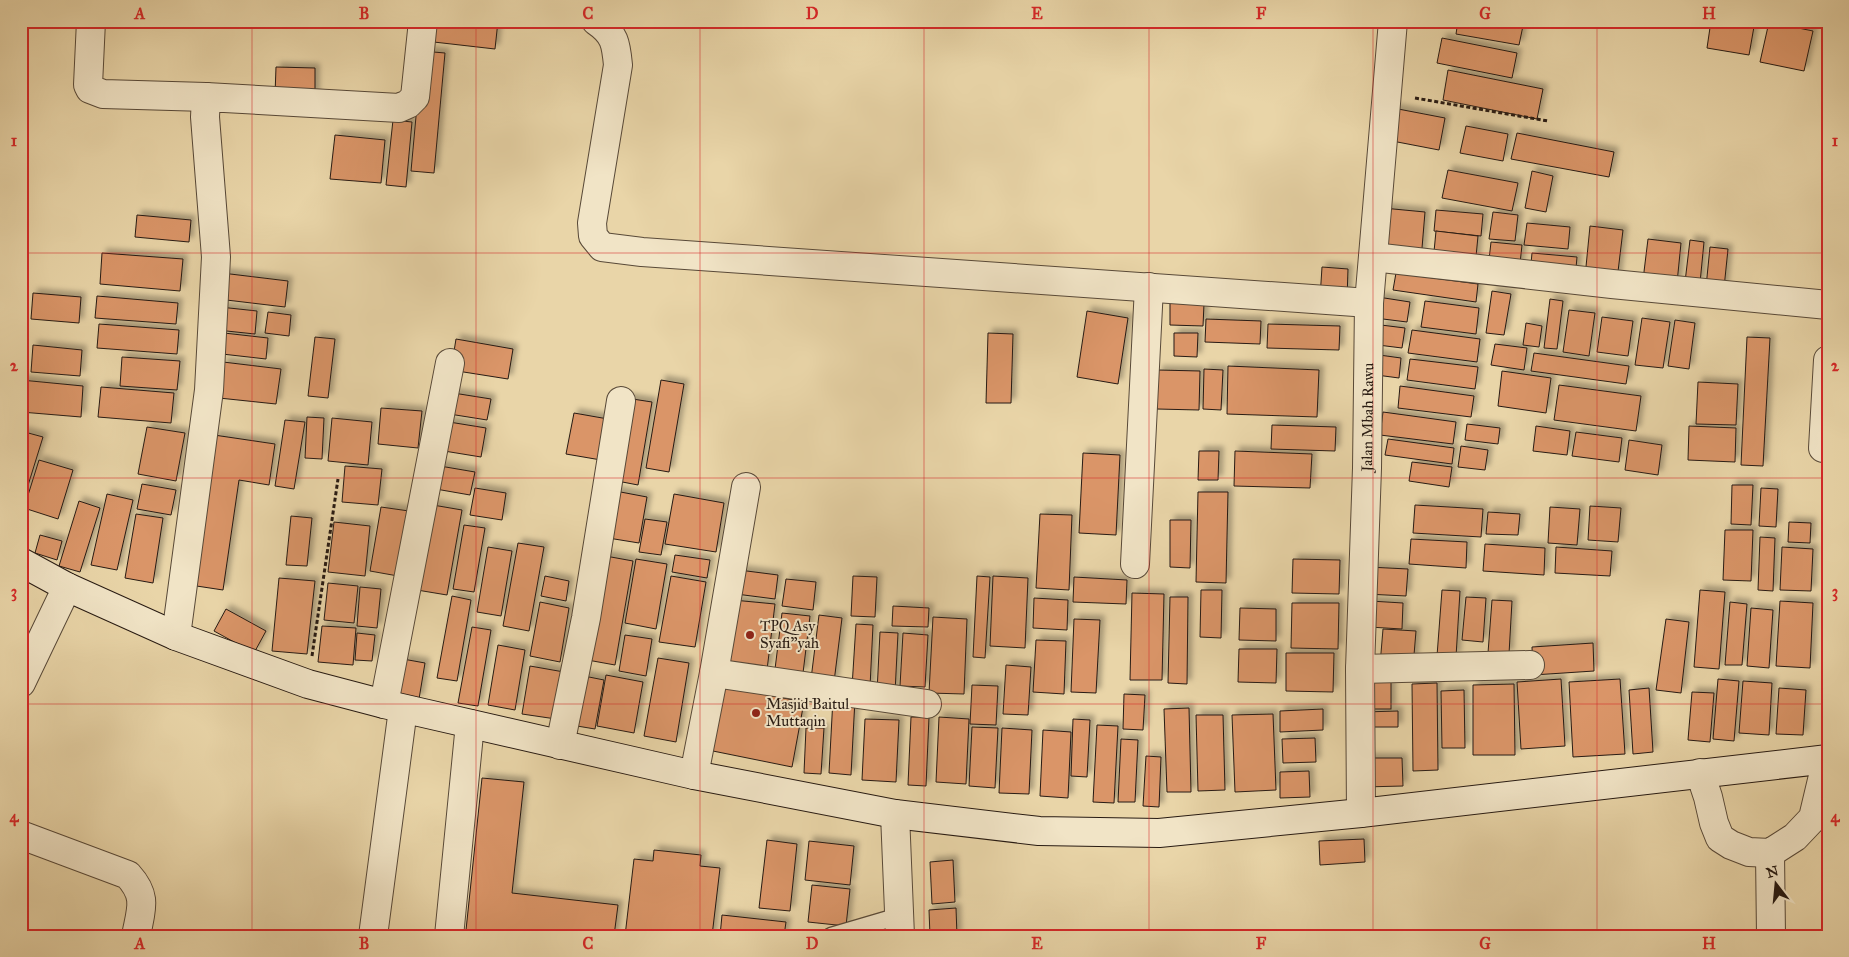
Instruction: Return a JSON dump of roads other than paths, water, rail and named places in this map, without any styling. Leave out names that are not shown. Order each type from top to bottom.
[{"type":"street","points":[[91,21],[88,84],[90,89],[98,93],[399,108],[408,104],[416,97],[423,21]]},
{"type":"street","points":[[596,21],[609,30],[616,46],[618,65],[592,223],[593,236],[602,247],[1148,295],[1369,303]]},
{"type":"street","name":"Jalan Mbah Rawu","points":[[1361,813],[1360,669],[1367,468],[1369,303],[1393,21]]},
{"type":"street","points":[[176,636],[209,390],[216,257],[205,117],[206,97]]},
{"type":"street","points":[[1372,257],[1612,284],[1828,305]]},
{"type":"street","points":[[1135,564],[1148,295]]},
{"type":"street","points":[[1823,448],[1828,360]]},
{"type":"street","points":[[373,936],[393,706],[450,363]]},
{"type":"street","points":[[560,745],[586,618],[621,401]]},
{"type":"street","points":[[694,776],[746,487]]},
{"type":"street","points":[[21,562],[59,603],[176,636],[308,684],[393,706],[694,776],[895,814],[1038,831],[1159,833],[1361,813],[1700,773],[1827,759],[1814,818],[1795,837],[1770,853],[1750,852],[1731,845],[1720,838],[1714,824],[1700,773]]},
{"type":"street","points":[[21,683],[59,603]]},
{"type":"street","points":[[1360,669],[1530,665]]},
{"type":"street","points":[[714,673],[927,704]]},
{"type":"street","points":[[449,936],[470,724]]},
{"type":"street","points":[[895,814],[899,926]]},
{"type":"street","points":[[21,834],[128,875],[138,886],[142,903],[136,936]]},
{"type":"street","points":[[1770,853],[1771,936]]},
{"type":"lane","points":[[832,936],[899,926]]},
{"type":"place","name":"TPQ Asy Syafi\"yah","points":[[750,635]]},
{"type":"place","name":"Masjid Baitul Muttaqin","points":[[756,713]]}]
